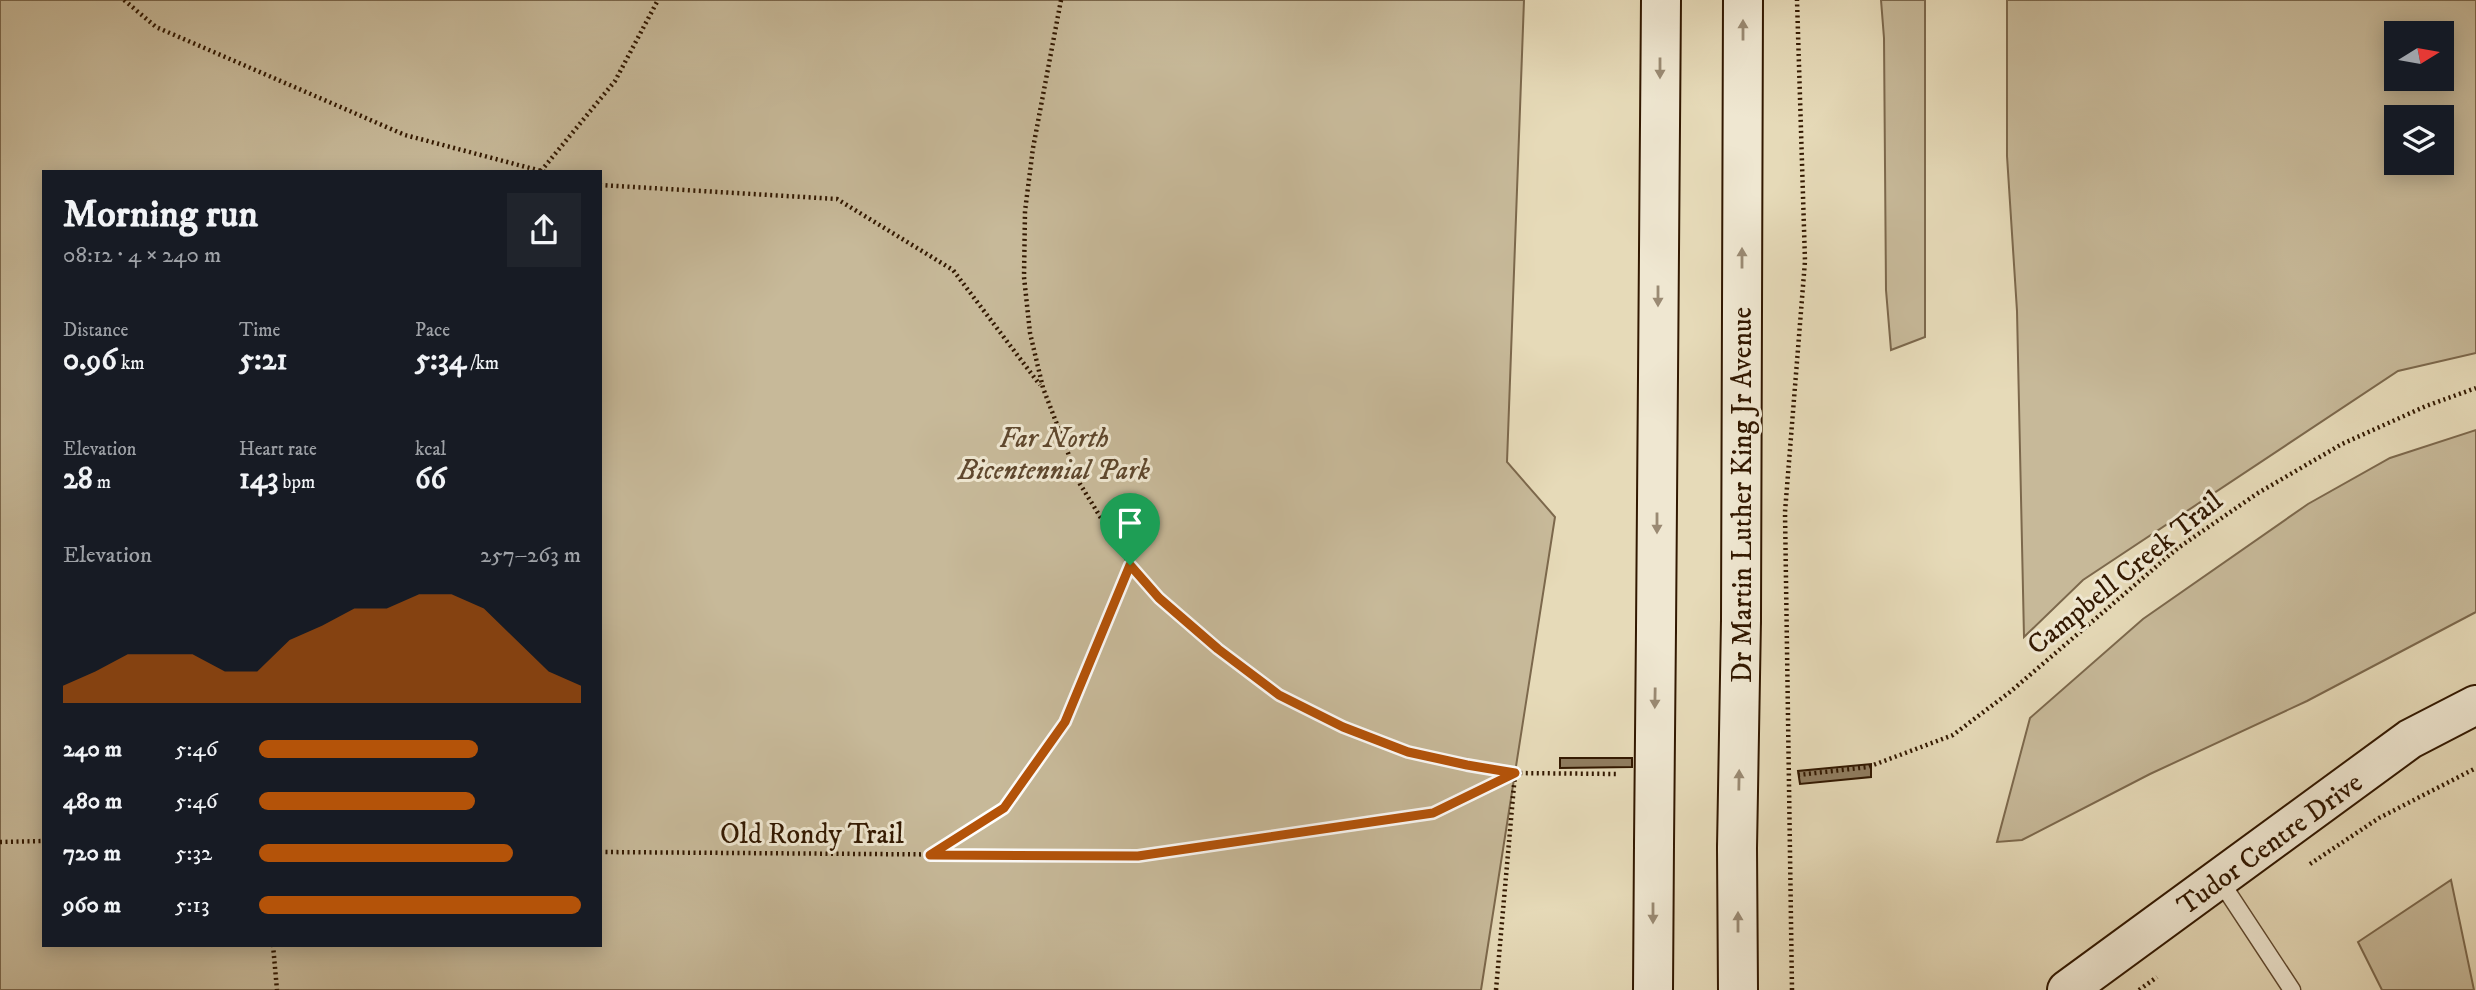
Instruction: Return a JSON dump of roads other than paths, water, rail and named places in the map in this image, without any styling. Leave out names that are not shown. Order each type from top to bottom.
[{"type":"street","points":[[1653,990],[1661,0]]},
{"type":"street","name":"Dr Martin Luther King Jr Avenue","points":[[1738,990],[1743,0]]},
{"type":"street","name":"Tudor Centre Drive","points":[[2067,990],[2410,739],[2476,705]]},
{"type":"lane","points":[[2219,879],[2292,990]]},
{"type":"park label","name":"Far North Bicentennial Park","points":[[1054,453]]}]
